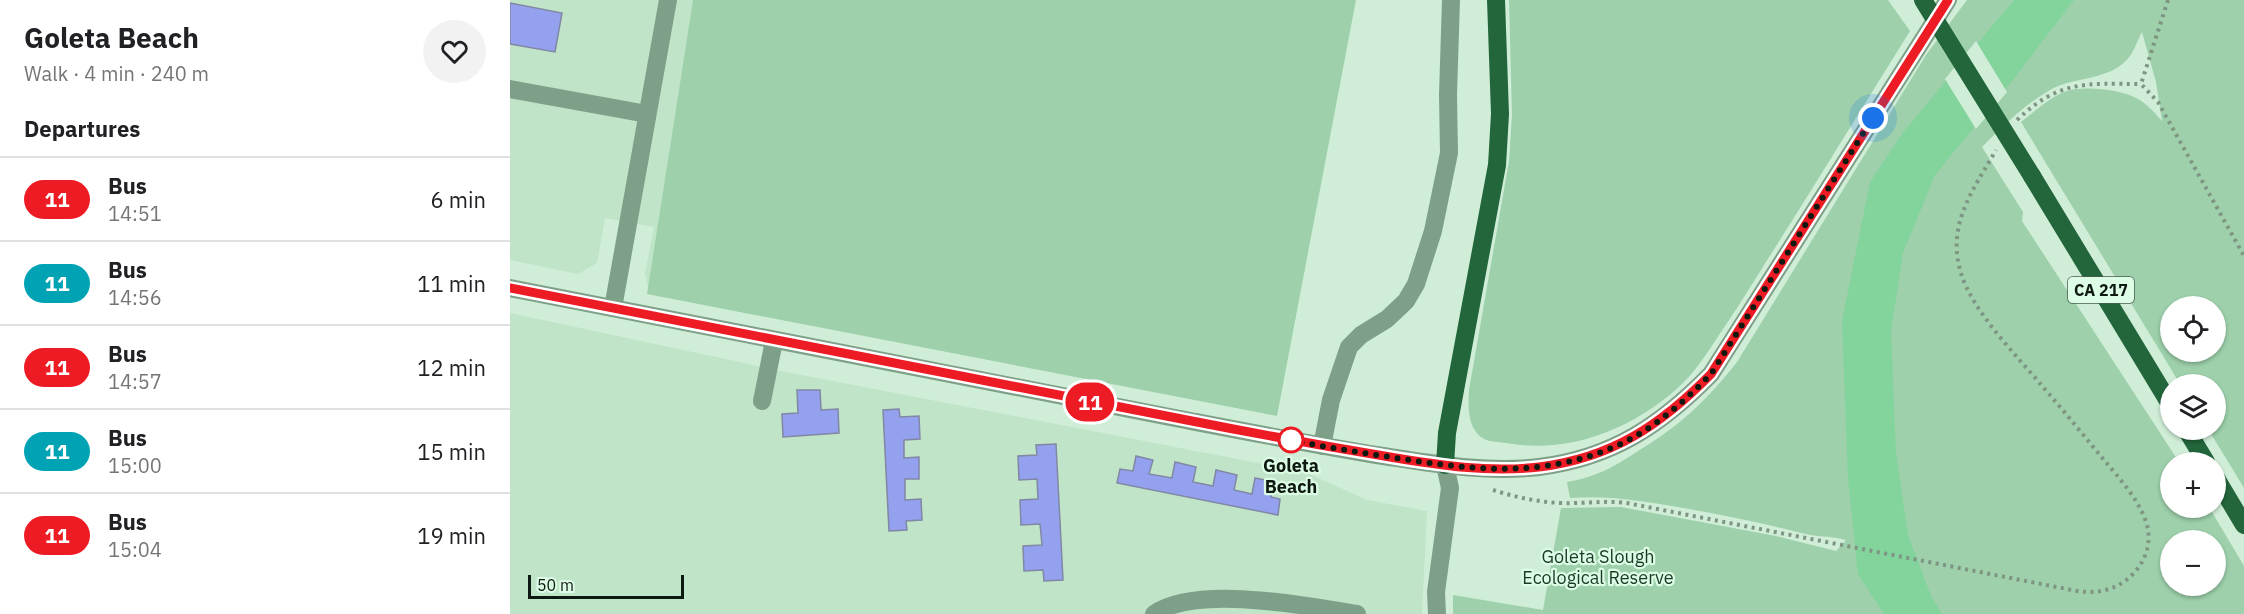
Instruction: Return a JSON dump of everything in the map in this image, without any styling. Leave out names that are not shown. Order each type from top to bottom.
[{"type":"main road","points":[[1445,465],[1447,433],[1497,165],[1500,114],[1496,0]]},
{"type":"main road","name":"CA 217","points":[[1923,0],[2160,387]]},
{"type":"main road","points":[[2226,495],[2244,525]]},
{"type":"street","points":[[1322,446],[1334,391],[1349,347],[1360,335],[1387,318],[1406,301],[1416,284],[1434,231],[1449,153],[1451,0]]},
{"type":"street","points":[[510,288],[1322,446],[1445,465],[1501,470],[1541,467],[1578,460],[1610,449],[1643,431],[1682,404],[1711,374],[1947,0]]},
{"type":"street","points":[[612,308],[647,114],[664,1]]},
{"type":"street","points":[[510,89],[647,114]]},
{"type":"street","points":[[762,401],[774,340]]},
{"type":"street","points":[[1437,614],[1436,592],[1450,488],[1445,465]]},
{"type":"street","points":[[1154,614],[1164,607],[1193,600],[1239,600],[1297,604],[1357,614]]},
{"type":"path","points":[[2141,84],[2168,0]]},
{"type":"path","points":[[2012,126],[2039,103],[2066,87],[2085,84],[2141,84],[2158,102],[2244,256]]},
{"type":"path","points":[[1491,489],[1521,498],[1549,502],[1627,503],[2065,589],[2094,592],[2108,590],[2123,583],[2146,555],[2147,526],[2138,506],[2120,479],[1996,330],[1971,296],[1961,274],[1956,247],[1957,230],[1966,204],[1999,145]]},
{"type":"shaded area","points":[[510,0],[693,0],[648,288],[645,273],[654,227],[605,218],[597,263],[578,274],[510,260]]},
{"type":"shaded area","points":[[2014,0],[2074,0],[2016,76],[1935,175],[1903,253],[1891,331],[1896,453],[1908,535],[1931,596],[1942,614],[1884,614],[1858,574],[1848,479],[1842,321],[1870,182],[1904,131]]},
{"type":"shaded area","points":[[510,313],[786,372],[1305,472],[1367,500],[1427,511],[1422,614],[510,614]]},
{"type":"green space","points":[[693,0],[1356,0],[1277,416],[647,294]]},
{"type":"green space","points":[[1509,0],[1888,0],[1910,31],[1748,291],[1689,377],[1666,398],[1625,424],[1579,441],[1555,445],[1530,446],[1486,440],[1474,429],[1469,410],[1469,390],[1509,161],[1512,115]]},
{"type":"green space","name":"Goleta Slough Ecological Reserve","points":[[1967,0],[2244,0],[2244,488],[2226,458],[2226,452],[2222,452],[2215,440],[2226,440],[2226,374],[2174,374],[2167,362],[2226,362],[2226,296],[2160,296],[2160,351],[2021,122],[2064,92],[2081,89],[2112,91],[2131,96],[2145,103],[2162,121],[2156,82],[2142,32],[2132,53],[2122,64],[2103,74],[2070,82],[2050,90],[2023,109],[1982,147],[2023,212],[2022,221],[2160,433],[2160,440],[2165,440],[2172,452],[2160,452],[2160,518],[2216,518],[2223,530],[2160,530],[2160,596],[2226,596],[2226,536],[2244,566],[2244,614],[1453,614],[1453,595],[1543,610],[1561,508],[1621,507],[1776,536],[1836,551],[1846,540],[1645,502],[1600,497],[1570,498],[1567,482],[1604,471],[1667,432],[1703,400],[1737,362],[1926,55]]},
{"type":"pier","points":[[1976,41],[2007,92],[1976,129],[1945,79]]},
{"type":"building","points":[[510,3],[562,13],[555,52],[510,44]]},
{"type":"building","points":[[797,390],[820,390],[821,410],[838,409],[839,433],[783,437],[782,414],[798,413]]},
{"type":"building","points":[[899,409],[900,417],[919,416],[920,439],[904,440],[904,458],[919,457],[919,479],[905,479],[905,500],[921,499],[922,520],[906,521],[907,530],[889,531],[883,410]]},
{"type":"building","points":[[1056,444],[1063,580],[1044,581],[1043,570],[1024,571],[1023,546],[1042,545],[1040,524],[1021,525],[1020,500],[1038,499],[1037,479],[1019,480],[1018,456],[1037,455],[1036,445]]},
{"type":"building","points":[[1136,456],[1153,460],[1149,474],[1172,478],[1175,462],[1196,467],[1193,482],[1213,486],[1216,470],[1237,475],[1234,490],[1252,494],[1255,478],[1274,482],[1271,497],[1280,499],[1278,515],[1117,483],[1120,469],[1133,471]]},
{"type":"bus line","name":"11","points":[[510,288],[1322,446],[1408,460],[1501,470],[1541,467],[1578,460],[1610,449],[1643,431],[1682,404],[1711,374],[1948,0]]},
{"type":"place","name":"Goleta Beach","points":[[1291,440]]},
{"type":"route","points":[[1291,440],[1408,460],[1501,470],[1541,467],[1578,460],[1610,449],[1643,431],[1682,404],[1711,374],[1873,118]]}]
